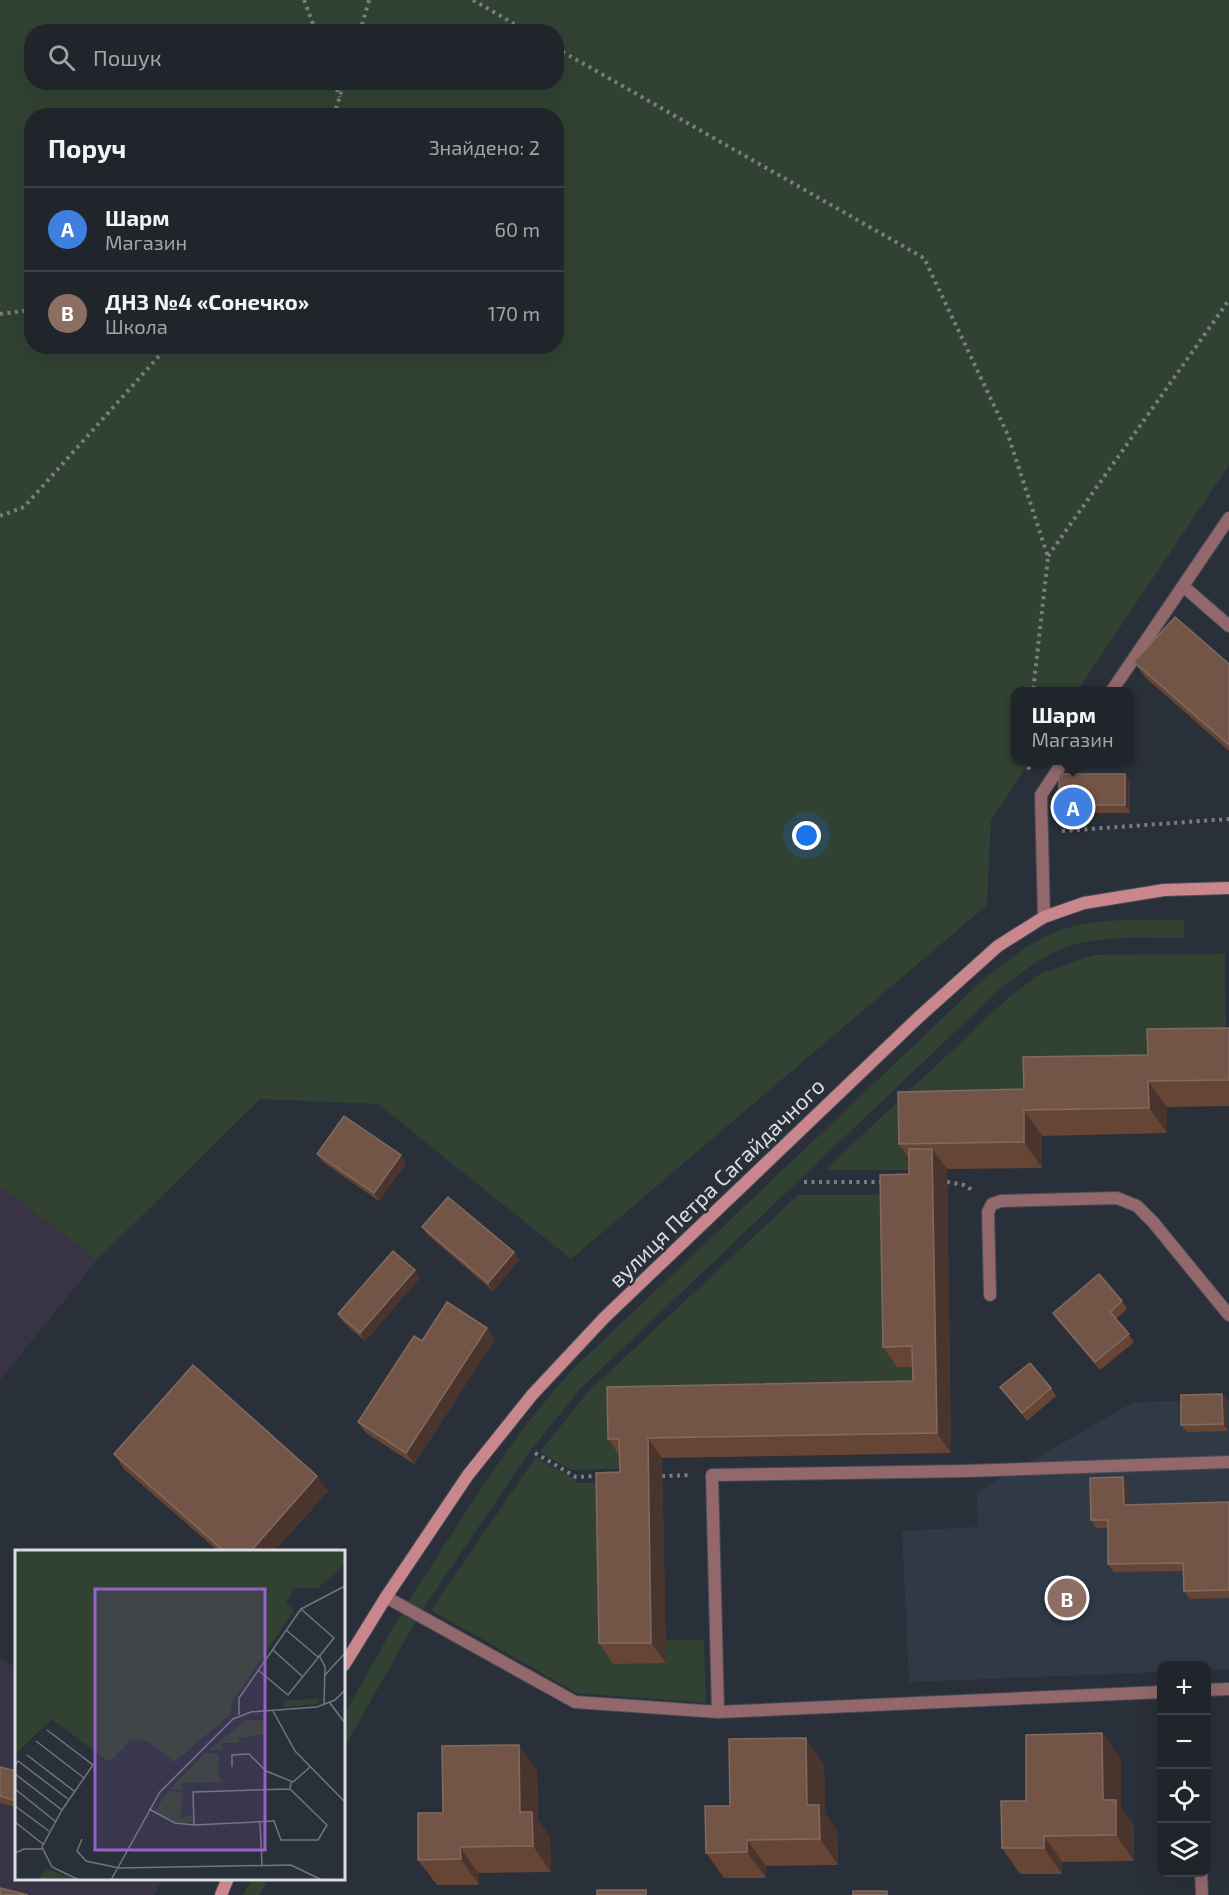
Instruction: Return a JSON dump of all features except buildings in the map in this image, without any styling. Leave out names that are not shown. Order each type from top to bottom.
[{"type":"main road","name":"вулиця Петра Сагайдачного","points":[[345,1663],[386,1597],[468,1475],[532,1395],[604,1318],[920,1016],[998,946],[1044,917],[1084,903],[1164,890],[1229,888]]},
{"type":"main road","points":[[221,1895],[227,1880]]},
{"type":"lane","points":[[1114,687],[1229,518]]},
{"type":"lane","points":[[1183,586],[1229,626]]},
{"type":"lane","points":[[1044,917],[1041,795],[1061,765]]},
{"type":"lane","points":[[990,1295],[988,1212],[992,1204],[1001,1201],[1117,1198],[1137,1206],[1153,1222],[1229,1315]]},
{"type":"lane","points":[[718,1712],[712,1475],[954,1471],[1229,1462]]},
{"type":"lane","points":[[386,1597],[575,1702],[718,1712],[1157,1692]]},
{"type":"lane","points":[[1211,1690],[1229,1689]]},
{"type":"lane","points":[[1201,1877],[1203,1895]]},
{"type":"path","points":[[304,0],[313,24]]},
{"type":"path","points":[[362,24],[369,0]]},
{"type":"path","points":[[473,0],[514,24]]},
{"type":"path","points":[[564,53],[924,258],[1008,435],[1048,557],[1034,687]]},
{"type":"path","points":[[337,90],[340,98]]},
{"type":"path","points":[[337,108],[342,90]]},
{"type":"path","points":[[1048,557],[1229,300]]},
{"type":"path","points":[[0,314],[24,311]]},
{"type":"path","points":[[0,516],[24,507],[161,354]]},
{"type":"path","points":[[1042,832],[1229,819]]},
{"type":"path","points":[[804,1182],[888,1182]]},
{"type":"path","points":[[946,1182],[964,1185],[992,1204]]},
{"type":"path","points":[[535,1453],[576,1477],[605,1476]]},
{"type":"shaded area","points":[[0,1186],[97,1260],[0,1380]]},
{"type":"shaded area","points":[[1229,1400],[1229,1669],[1211,1670],[1211,1661],[1157,1661],[1157,1672],[909,1682],[902,1531],[978,1527],[977,1492],[1134,1402]]},
{"type":"shaded area","points":[[0,1659],[15,1666],[15,1880],[162,1880],[154,1895],[0,1895]]},
{"type":"green space","points":[[0,0],[1229,0],[1229,465],[1080,687],[1011,687],[1011,765],[1027,765],[991,820],[987,905],[571,1259],[378,1104],[260,1099],[97,1260],[0,1186]]},
{"type":"green space","points":[[1120,920],[1184,920],[1184,938],[1125,938],[1081,943],[1050,954],[1003,986],[581,1388],[530,1451],[421,1612],[408,1602],[506,1453],[572,1370],[987,976],[1039,940],[1073,926]]},
{"type":"green space","points":[[1225,954],[1226,1054],[917,1170],[825,1170],[1008,998],[1040,974],[1093,955]]},
{"type":"green space","points":[[798,1195],[894,1195],[897,1366],[927,1366],[927,1402],[622,1407],[634,1468],[571,1470],[540,1452],[587,1393]]},
{"type":"green space","points":[[536,1457],[576,1480],[576,1483],[634,1483],[666,1663],[665,1640],[704,1640],[706,1703],[577,1693],[431,1610]]},
{"type":"green space","points":[[405,1614],[417,1619],[345,1746],[345,1713],[399,1617]]},
{"type":"green space","points":[[251,1880],[268,1880],[259,1895],[243,1895]]},
{"type":"place","name":"Шарм","points":[[1073,807]]},
{"type":"place","name":"ДНЗ №4 «Сонечко»","points":[[1067,1598]]}]
